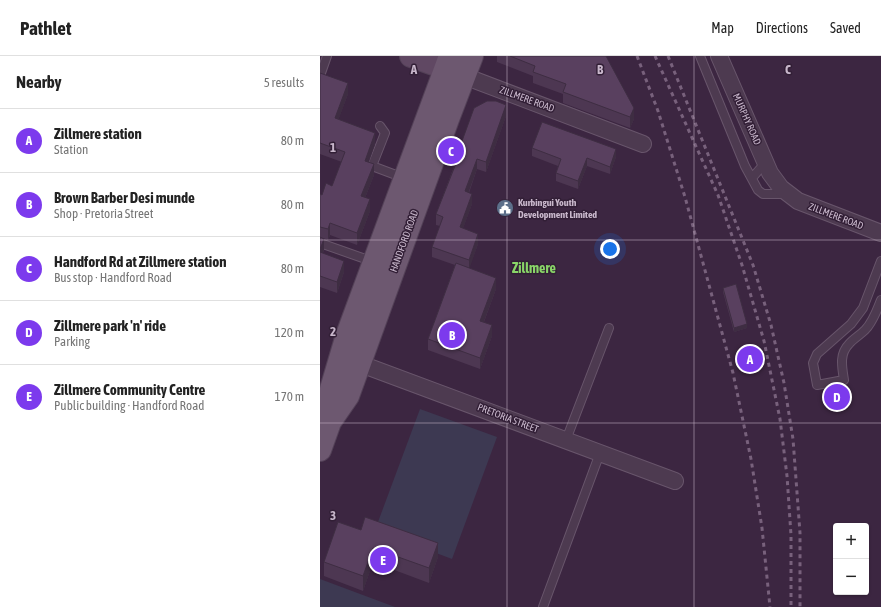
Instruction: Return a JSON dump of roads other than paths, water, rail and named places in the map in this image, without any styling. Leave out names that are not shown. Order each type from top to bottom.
[{"type":"main road","name":"ZILLMERE ROAD","points":[[410,56],[458,64]]},
{"type":"main road","name":"HANDFORD ROAD","points":[[384,266],[404,178],[458,64]]},
{"type":"main road","name":"HANDFORD ROAD","points":[[320,450],[330,422],[348,396],[350,360],[347,336],[384,266],[458,64]]},
{"type":"main road","name":"HANDFORD ROAD","points":[[330,422],[330,384],[350,360]]},
{"type":"street","name":"MURPHY ROAD","points":[[719,56],[775,181]]},
{"type":"street","name":"ZILLMERE ROAD","points":[[458,64],[642,144]]},
{"type":"street","name":"ZILLMERE ROAD","points":[[775,181],[787,194],[798,201],[881,233]]},
{"type":"street","name":"PRETORIA STREET","points":[[350,360],[675,481]]},
{"type":"lane","points":[[321,73],[327,56]]},
{"type":"lane","points":[[700,56],[745,166],[758,190],[763,194],[787,194]]},
{"type":"lane","points":[[380,126],[385,133],[372,166],[404,178]]},
{"type":"lane","points":[[752,178],[766,162]]},
{"type":"lane","points":[[320,243],[384,266]]},
{"type":"lane","points":[[881,261],[859,315],[817,354],[813,363],[817,385],[844,380],[842,356],[844,350],[865,330],[881,300]]},
{"type":"lane","points":[[566,440],[609,328]]},
{"type":"lane","points":[[543,607],[600,453]]},
{"type":"railway","points":[[637,56],[658,111],[685,197],[733,373],[751,459],[762,528],[770,607]]},
{"type":"railway","points":[[655,56],[718,195],[742,265],[764,341],[780,419],[787,476],[791,535],[791,607]]},
{"type":"railway","points":[[668,56],[753,265],[771,325],[784,383],[793,439],[800,533],[800,607]]},
{"type":"place","name":"Handford Rd at Zillmere station","points":[[451,151]]},
{"type":"place","name":"Kurbingui Youth Development Limited","points":[[505,208]]},
{"type":"place","name":"Brown Barber Desi munde","points":[[452,335]]},
{"type":"place","name":"Zillmere station","points":[[750,359]]},
{"type":"place","name":"Zillmere park 'n' ride","points":[[837,397]]},
{"type":"place","name":"Zillmere Community Centre","points":[[383,560]]},
{"type":"district","name":"Zillmere","points":[[534,268]]}]
